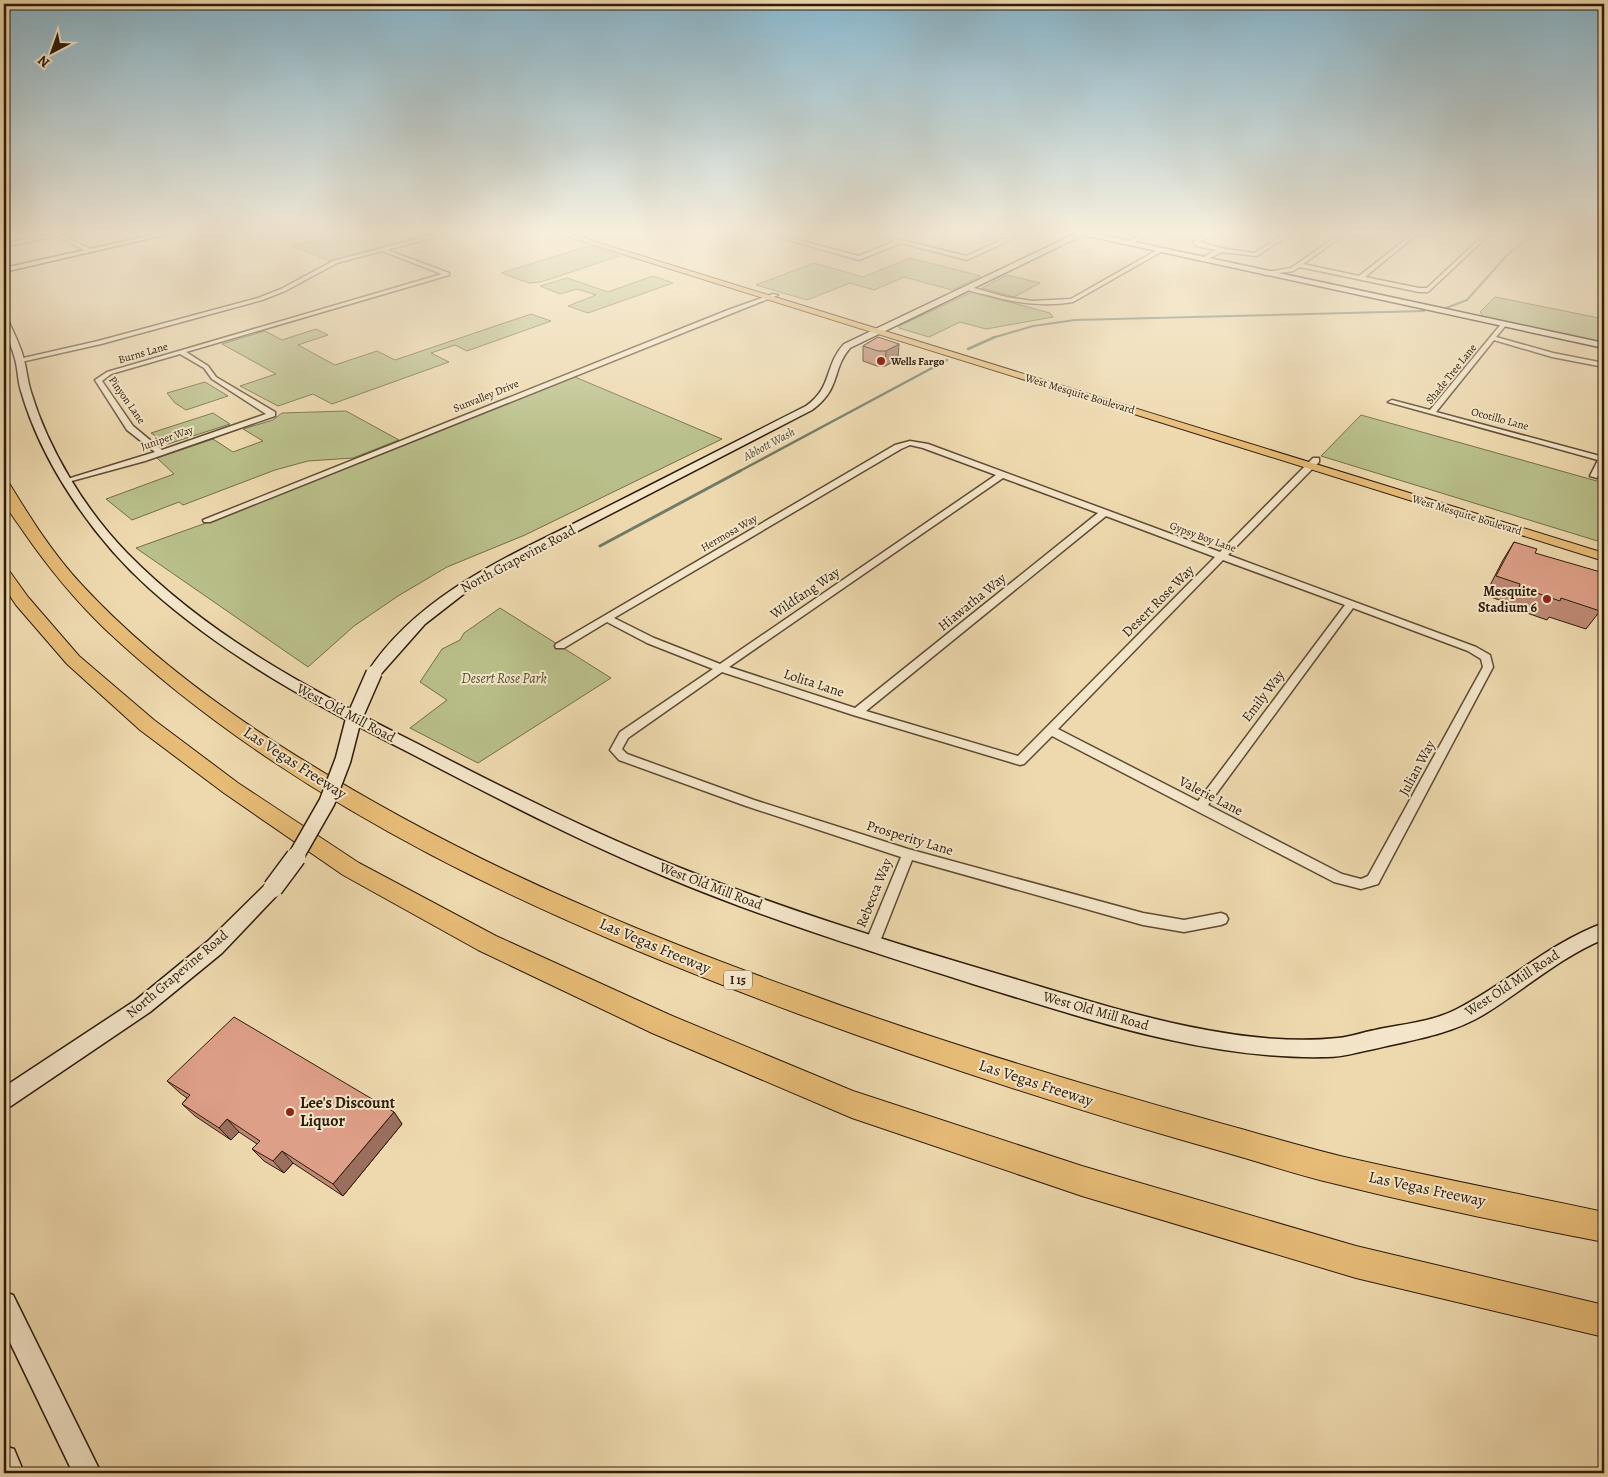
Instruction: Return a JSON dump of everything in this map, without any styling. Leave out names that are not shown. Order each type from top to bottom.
[{"type":"highway","name":"Las Vegas Freeway","points":[[4,486],[28,530],[68,579],[118,632],[193,694],[272,751],[394,825],[537,896],[684,960],[821,1011],[1091,1102],[1337,1170],[1604,1227]]},
{"type":"highway","points":[[4,575],[22,601],[73,660],[147,725],[231,788],[351,868],[487,943],[652,1020],[852,1104],[1082,1182],[1356,1262],[1604,1321]]},
{"type":"main road","name":"West Mesquite Boulevard","points":[[787,301],[1313,463],[1604,549]]},
{"type":"main road","name":"West Mesquite Boulevard","points":[[1313,463],[1604,557]]},
{"type":"street","points":[[21,360],[99,343],[253,301]]},
{"type":"street","name":"Burns Lane","points":[[98,380],[108,373],[355,301]]},
{"type":"street","name":"Sunvalley Drive","points":[[207,520],[758,301]]},
{"type":"street","name":"North Grapevine Road","points":[[4,1099],[143,1006],[215,947],[273,888],[301,849],[327,802],[343,760],[353,721],[374,673],[419,622],[449,596],[475,580],[809,408],[827,391],[840,353],[847,346],[940,301]]},
{"type":"street","points":[[1016,301],[1056,304],[1068,301]]},
{"type":"street","points":[[1396,301],[1604,346]]},
{"type":"street","name":"West Old Mill Road","points":[[4,320],[21,360],[24,389],[68,480],[98,525],[119,552],[164,595],[208,631],[326,704],[498,793],[630,855],[743,899],[872,944],[1140,1025],[1214,1040],[1276,1048],[1334,1048],[1430,1030],[1472,1011],[1552,956],[1604,931]]},
{"type":"street","name":"Shade Tree Lane","points":[[1431,412],[1504,324]]},
{"type":"street","points":[[1492,338],[1560,357],[1604,365]]},
{"type":"street","name":"Juniper Way","points":[[68,480],[160,452],[272,414],[214,378],[206,367],[181,352]]},
{"type":"street","name":"Pinyon Lane","points":[[98,380],[130,428],[160,452]]},
{"type":"street","name":"Ocotillo Lane","points":[[1392,402],[1604,458]]},
{"type":"street","name":"Gypsy Boy Lane","points":[[910,443],[925,446],[1222,556],[1472,649],[1486,657]]},
{"type":"street","name":"Hermosa Way","points":[[560,646],[898,447],[910,443]]},
{"type":"street","points":[[1594,476],[1604,458]]},
{"type":"street","name":"Desert Rose Way","points":[[1020,761],[1313,463]]},
{"type":"street","name":"Wildfang Way","points":[[624,735],[1002,475]]},
{"type":"street","name":"Hiawatha Way","points":[[857,712],[1104,513]]},
{"type":"street","name":"Emily Way","points":[[1200,806],[1351,604]]},
{"type":"street","name":"Lolita Lane","points":[[606,618],[638,636],[678,654],[857,712],[1020,761]]},
{"type":"street","name":"Julian Way","points":[[1360,884],[1373,880],[1488,667],[1486,657]]},
{"type":"street","name":"Valerie Lane","points":[[1050,730],[1339,878],[1360,884]]},
{"type":"street","name":"Prosperity Lane","points":[[624,735],[616,750],[623,757],[750,802],[908,854],[1143,919],[1184,926],[1221,919]]},
{"type":"street","name":"Rebecca Way","points":[[872,944],[908,854]]},
{"type":"street","points":[[4,1304],[87,1473]]},
{"type":"street","points":[[4,1459],[10,1473]]},
{"type":"green space","points":[[581,301],[622,301],[588,313],[568,306]]},
{"type":"green space","points":[[953,301],[1005,301],[1050,313],[1053,317],[986,329],[960,322],[929,337],[899,328],[899,326]]},
{"type":"green space","points":[[1491,301],[1514,301],[1604,319],[1604,343],[1480,316],[1482,314],[1480,312]]},
{"type":"green space","points":[[531,314],[551,321],[467,351],[455,345],[431,353],[449,362],[332,404],[313,394],[278,406],[240,386],[276,374],[222,344],[265,331],[282,340],[316,329],[328,335],[298,345],[335,365],[377,351],[395,360]]},
{"type":"green space","points":[[575,377],[722,439],[525,535],[447,567],[398,596],[354,626],[308,667],[136,548],[223,517]]},
{"type":"green space","points":[[205,382],[228,396],[186,410],[175,403],[167,393]]},
{"type":"green space","points":[[346,411],[399,440],[353,458],[308,461],[275,470],[183,505],[179,502],[132,520],[106,499],[174,474],[157,458],[213,439],[233,452],[263,441],[243,429],[273,420],[282,413]]},
{"type":"green space","points":[[213,413],[230,424],[168,444],[151,433]]},
{"type":"green space","points":[[1361,415],[1604,483],[1604,543],[1321,456]]},
{"type":"green space","name":"Desert Rose Park","points":[[500,608],[611,678],[478,763],[410,728],[447,700],[420,682],[442,649],[460,640],[464,633]]},
{"type":"building","points":[[878,337],[899,344],[886,351],[878,351],[863,346]]},
{"type":"building","points":[[1514,542],[1537,549],[1535,553],[1604,573],[1604,600],[1600,611],[1561,598],[1560,601],[1519,587],[1520,584],[1496,576]]},
{"type":"building","name":"Lee's Discount Liquor","points":[[234,1017],[394,1112],[333,1184],[282,1151],[273,1161],[252,1149],[260,1141],[227,1119],[219,1128],[182,1104],[190,1095],[167,1081]]},
{"type":"waterway","name":"Abbott Wash","points":[[1446,308],[1465,301]]},
{"type":"waterway","name":"Abbott Wash","points":[[994,337],[1033,326],[1075,320],[1424,311]]},
{"type":"waterway","name":"Abbott Wash","points":[[968,349],[994,337]]},
{"type":"waterway","name":"Abbott Wash","points":[[738,472],[947,360]]},
{"type":"waterway","name":"Abbott Wash","points":[[600,546],[740,471]]},
{"type":"place","name":"Wells Fargo","points":[[881,361]]},
{"type":"place","name":"Mesquite Stadium 6","points":[[1547,599]]},
{"type":"place","name":"Lee's Discount Liquor","points":[[290,1112]]}]
